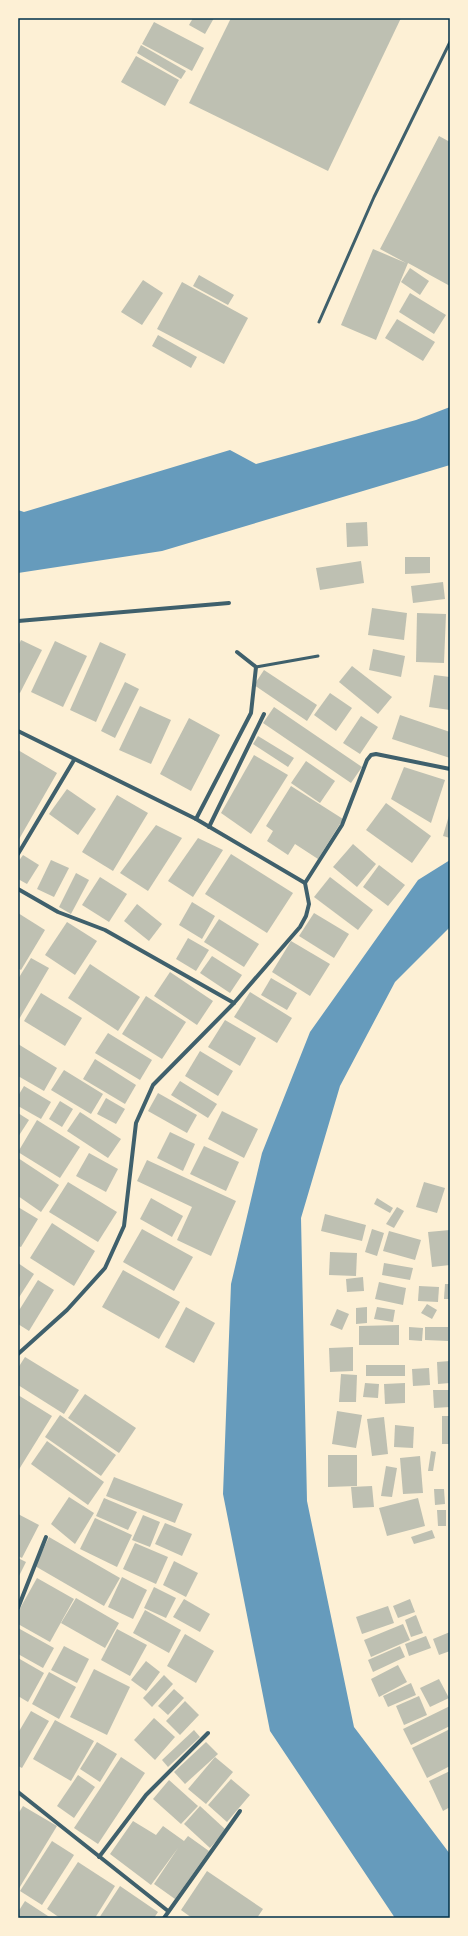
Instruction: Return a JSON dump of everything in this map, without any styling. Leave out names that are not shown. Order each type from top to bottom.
[{"type":"street","points":[[18,621],[229,603]]},
{"type":"street","points":[[196,819],[251,713],[256,667],[237,652]]},
{"type":"street","points":[[209,827],[264,714]]},
{"type":"street","points":[[18,732],[196,819],[305,884],[310,904],[300,927],[234,1003],[153,1085],[136,1123],[124,1226],[105,1268],[68,1310],[18,1354]]},
{"type":"street","points":[[305,884],[342,825],[367,760],[371,755],[376,754],[450,769]]},
{"type":"street","points":[[18,854],[74,760]]},
{"type":"street","points":[[18,889],[58,912],[105,930],[234,1003]]},
{"type":"street","points":[[18,1608],[46,1537]]},
{"type":"street","points":[[99,1857],[146,1795],[208,1733]]},
{"type":"street","points":[[18,1792],[168,1911]]},
{"type":"street","points":[[164,1918],[240,1811]]},
{"type":"lane","points":[[319,322],[374,197],[450,42]]},
{"type":"lane","points":[[256,667],[318,656]]},
{"type":"water","points":[[450,407],[450,465],[162,551],[18,573],[18,510],[24,512],[230,450],[256,464],[416,420]]},
{"type":"water","points":[[450,860],[450,927],[395,982],[340,1086],[301,1218],[307,1501],[354,1727],[450,1854],[450,1918],[395,1918],[270,1731],[223,1494],[231,1284],[262,1153],[310,1032],[418,880]]},
{"type":"building","points":[[193,18],[214,18],[205,34],[189,25]]},
{"type":"building","points":[[231,18],[401,18],[328,171],[189,103]]},
{"type":"building","points":[[154,22],[204,48],[192,71],[142,44]]},
{"type":"building","points":[[141,45],[186,71],[181,79],[137,53]]},
{"type":"building","points":[[136,56],[179,80],[165,106],[121,82]]},
{"type":"building","points":[[439,136],[450,142],[450,286],[408,263],[376,340],[341,325],[373,249],[406,263],[380,249]]},
{"type":"building","points":[[410,268],[429,281],[420,295],[401,282]]},
{"type":"building","points":[[199,275],[234,295],[228,305],[193,286]]},
{"type":"building","points":[[143,280],[163,293],[142,325],[121,312]]},
{"type":"building","points":[[182,282],[248,318],[224,364],[157,329]]},
{"type":"building","points":[[410,293],[446,315],[434,334],[399,312]]},
{"type":"building","points":[[397,319],[435,342],[423,361],[385,338]]},
{"type":"building","points":[[158,335],[197,357],[191,368],[152,346]]},
{"type":"building","points":[[367,522],[368,546],[347,547],[346,523]]},
{"type":"building","points":[[405,557],[430,557],[430,573],[405,574]]},
{"type":"building","points":[[361,561],[364,583],[320,590],[316,568]]},
{"type":"building","points":[[443,582],[445,599],[413,603],[411,586]]},
{"type":"building","points":[[372,608],[407,613],[404,640],[368,635]]},
{"type":"building","points":[[417,613],[446,614],[444,663],[416,662]]},
{"type":"building","points":[[21,640],[42,650],[20,693],[18,692],[18,646]]},
{"type":"building","points":[[55,641],[87,656],[63,707],[31,692]]},
{"type":"building","points":[[100,642],[126,654],[96,722],[70,710]]},
{"type":"building","points":[[373,649],[405,656],[401,677],[369,670]]},
{"type":"building","points":[[352,666],[392,697],[378,714],[339,682]]},
{"type":"building","points":[[264,670],[317,705],[307,721],[254,685]]},
{"type":"building","points":[[434,675],[450,677],[450,710],[429,707]]},
{"type":"building","points":[[125,682],[139,689],[115,738],[101,731]]},
{"type":"building","points":[[330,693],[352,708],[336,731],[314,715]]},
{"type":"building","points":[[140,706],[171,720],[151,764],[119,750]]},
{"type":"building","points":[[274,707],[362,767],[351,783],[263,723]]},
{"type":"building","points":[[400,715],[450,732],[450,758],[392,739]]},
{"type":"building","points":[[361,716],[378,727],[360,754],[343,743]]},
{"type":"building","points":[[189,718],[220,735],[191,791],[160,774]]},
{"type":"building","points":[[258,736],[294,758],[288,767],[253,744]]},
{"type":"building","points":[[18,750],[57,773],[18,841]]},
{"type":"building","points":[[254,755],[288,775],[251,834],[221,813]]},
{"type":"building","points":[[306,761],[335,781],[320,803],[291,783]]},
{"type":"building","points":[[404,767],[445,780],[431,823],[391,799]]},
{"type":"building","points":[[291,786],[343,819],[318,859],[295,844],[288,855],[267,841],[273,831],[266,826]]},
{"type":"building","points":[[67,789],[96,809],[78,835],[49,814]]},
{"type":"building","points":[[117,795],[148,813],[113,871],[82,852]]},
{"type":"building","points":[[386,803],[431,836],[412,863],[366,830]]},
{"type":"building","points":[[450,812],[450,838],[443,836]]},
{"type":"building","points":[[156,825],[182,838],[148,891],[120,873]]},
{"type":"building","points":[[198,838],[223,850],[193,897],[168,881]]},
{"type":"building","points":[[353,844],[376,864],[357,887],[333,867]]},
{"type":"building","points":[[231,854],[293,893],[267,933],[205,894]]},
{"type":"building","points":[[23,855],[39,865],[27,884],[18,879],[18,862]]},
{"type":"building","points":[[51,860],[69,868],[54,897],[37,889]]},
{"type":"building","points":[[379,865],[405,885],[388,906],[363,887]]},
{"type":"building","points":[[76,873],[89,880],[71,914],[59,907]]},
{"type":"building","points":[[100,877],[127,894],[109,922],[82,905]]},
{"type":"building","points":[[330,877],[373,910],[358,930],[314,897]]},
{"type":"building","points":[[192,902],[215,916],[202,939],[179,925]]},
{"type":"building","points":[[137,904],[162,924],[149,941],[124,921]]},
{"type":"building","points":[[18,913],[45,930],[21,970],[18,968]]},
{"type":"building","points":[[314,913],[349,934],[334,958],[299,936]]},
{"type":"building","points":[[219,919],[259,944],[244,967],[204,942]]},
{"type":"building","points":[[67,922],[97,941],[75,975],[45,955]]},
{"type":"building","points":[[188,938],[209,950],[196,971],[176,959]]},
{"type":"building","points":[[291,941],[330,964],[310,996],[272,972]]},
{"type":"building","points":[[212,956],[242,975],[230,993],[200,973]]},
{"type":"building","points":[[31,958],[49,968],[18,1021],[18,979]]},
{"type":"building","points":[[90,964],[140,997],[118,1031],[68,998]]},
{"type":"building","points":[[170,972],[213,1001],[197,1025],[154,996]]},
{"type":"building","points":[[271,978],[297,993],[287,1010],[261,995]]},
{"type":"building","points":[[250,992],[292,1018],[277,1043],[234,1017]]},
{"type":"building","points":[[41,993],[82,1018],[65,1046],[24,1021]]},
{"type":"building","points":[[146,996],[186,1022],[162,1059],[122,1034]]},
{"type":"building","points":[[225,1020],[256,1038],[240,1066],[208,1047]]},
{"type":"building","points":[[108,1033],[152,1060],[140,1080],[95,1053]]},
{"type":"building","points":[[18,1044],[57,1068],[44,1091],[18,1076]]},
{"type":"building","points":[[200,1051],[233,1071],[218,1096],[185,1076]]},
{"type":"building","points":[[95,1059],[136,1085],[125,1104],[83,1079]]},
{"type":"building","points":[[64,1070],[103,1094],[91,1114],[51,1090]]},
{"type":"building","points":[[180,1081],[217,1104],[208,1118],[171,1095]]},
{"type":"building","points":[[24,1086],[51,1102],[41,1119],[18,1106],[18,1096]]},
{"type":"building","points":[[158,1093],[197,1115],[187,1133],[148,1111]]},
{"type":"building","points":[[106,1098],[125,1109],[116,1124],[97,1114]]},
{"type":"building","points":[[60,1101],[73,1109],[62,1127],[49,1119]]},
{"type":"building","points":[[222,1111],[258,1129],[244,1158],[208,1139]]},
{"type":"building","points":[[80,1112],[121,1139],[108,1158],[67,1131]]},
{"type":"building","points":[[18,1113],[29,1120],[18,1137]]},
{"type":"building","points":[[37,1120],[80,1147],[60,1178],[18,1152]]},
{"type":"building","points":[[170,1132],[195,1144],[183,1171],[157,1158]]},
{"type":"building","points":[[204,1146],[239,1162],[226,1191],[190,1174]]},
{"type":"building","points":[[89,1153],[118,1169],[106,1192],[76,1176]]},
{"type":"building","points":[[18,1158],[59,1185],[41,1212],[18,1196]]},
{"type":"building","points":[[147,1160],[236,1201],[211,1256],[177,1240],[192,1207],[137,1181]]},
{"type":"building","points":[[68,1182],[117,1212],[98,1242],[49,1212]]},
{"type":"building","points":[[424,1182],[445,1188],[437,1213],[416,1207]]},
{"type":"building","points":[[151,1198],[183,1216],[172,1237],[140,1219]]},
{"type":"building","points":[[377,1198],[393,1208],[390,1213],[374,1204]]},
{"type":"building","points":[[18,1207],[38,1219],[21,1247],[18,1246]]},
{"type":"building","points":[[397,1207],[404,1211],[394,1228],[386,1224]]},
{"type":"building","points":[[325,1214],[366,1225],[362,1241],[321,1231]]},
{"type":"building","points":[[52,1223],[95,1251],[74,1286],[30,1258]]},
{"type":"building","points":[[142,1229],[193,1257],[174,1291],[123,1262]]},
{"type":"building","points":[[372,1229],[384,1233],[377,1256],[365,1252]]},
{"type":"building","points":[[450,1230],[450,1265],[432,1267],[428,1232]]},
{"type":"building","points":[[389,1231],[421,1240],[415,1260],[383,1251]]},
{"type":"building","points":[[330,1252],[357,1253],[356,1276],[329,1275]]},
{"type":"building","points":[[18,1263],[34,1274],[18,1299]]},
{"type":"building","points":[[384,1263],[413,1268],[410,1280],[382,1275]]},
{"type":"building","points":[[123,1270],[180,1302],[159,1339],[102,1307]]},
{"type":"building","points":[[363,1277],[364,1291],[347,1292],[346,1279]]},
{"type":"building","points":[[38,1280],[54,1290],[29,1331],[18,1324],[18,1312]]},
{"type":"building","points":[[379,1282],[406,1288],[403,1305],[375,1299]]},
{"type":"building","points":[[445,1284],[450,1284],[450,1299],[444,1299]]},
{"type":"building","points":[[419,1286],[439,1287],[438,1302],[418,1301]]},
{"type":"building","points":[[427,1304],[437,1310],[432,1319],[421,1313]]},
{"type":"building","points":[[186,1307],[215,1323],[194,1363],[165,1347]]},
{"type":"building","points":[[367,1307],[367,1323],[356,1324],[356,1308]]},
{"type":"building","points":[[377,1307],[395,1310],[393,1322],[374,1319]]},
{"type":"building","points":[[337,1309],[349,1314],[342,1330],[330,1325]]},
{"type":"building","points":[[399,1325],[399,1345],[359,1345],[359,1326]]},
{"type":"building","points":[[409,1327],[423,1328],[422,1341],[409,1340]]},
{"type":"building","points":[[425,1327],[448,1327],[448,1341],[425,1340]]},
{"type":"building","points":[[353,1347],[353,1371],[330,1372],[329,1348]]},
{"type":"building","points":[[25,1357],[79,1390],[64,1414],[18,1385],[18,1368]]},
{"type":"building","points":[[450,1361],[450,1383],[438,1384],[437,1362]]},
{"type":"building","points":[[366,1365],[405,1365],[405,1376],[366,1376]]},
{"type":"building","points":[[429,1368],[430,1385],[413,1386],[412,1369]]},
{"type":"building","points":[[341,1374],[357,1375],[356,1402],[339,1402]]},
{"type":"building","points":[[365,1383],[379,1384],[378,1398],[363,1397]]},
{"type":"building","points":[[405,1383],[405,1403],[385,1404],[384,1384]]},
{"type":"building","points":[[433,1390],[450,1390],[450,1407],[434,1408]]},
{"type":"building","points":[[85,1394],[136,1428],[119,1453],[68,1418]]},
{"type":"building","points":[[18,1395],[52,1416],[18,1471]]},
{"type":"building","points":[[337,1411],[362,1415],[356,1448],[332,1444]]},
{"type":"building","points":[[60,1415],[116,1455],[101,1476],[45,1437]]},
{"type":"building","points":[[442,1416],[450,1416],[450,1444],[442,1444]]},
{"type":"building","points":[[384,1417],[388,1454],[372,1456],[367,1419]]},
{"type":"building","points":[[395,1425],[414,1427],[413,1448],[394,1447]]},
{"type":"building","points":[[47,1441],[104,1482],[88,1505],[31,1464]]},
{"type":"building","points":[[431,1451],[436,1452],[433,1471],[428,1471]]},
{"type":"building","points":[[328,1455],[357,1455],[357,1486],[328,1487]]},
{"type":"building","points":[[420,1456],[423,1493],[403,1494],[400,1458]]},
{"type":"building","points":[[386,1466],[397,1468],[392,1497],[381,1496]]},
{"type":"building","points":[[114,1477],[183,1504],[175,1523],[106,1496]]},
{"type":"building","points":[[372,1486],[374,1507],[353,1508],[351,1487]]},
{"type":"building","points":[[434,1489],[444,1489],[445,1504],[435,1505]]},
{"type":"building","points":[[69,1497],[94,1513],[75,1544],[51,1524]]},
{"type":"building","points":[[104,1498],[137,1512],[128,1530],[96,1516]]},
{"type":"building","points":[[418,1498],[425,1526],[387,1536],[379,1508]]},
{"type":"building","points":[[437,1510],[446,1510],[446,1526],[438,1526]]},
{"type":"building","points":[[18,1514],[39,1525],[22,1558],[18,1556]]},
{"type":"building","points":[[143,1515],[160,1522],[150,1547],[132,1540]]},
{"type":"building","points":[[95,1518],[132,1535],[117,1567],[80,1549]]},
{"type":"building","points":[[165,1523],[192,1534],[182,1556],[155,1544]]},
{"type":"building","points":[[432,1530],[435,1538],[414,1544],[411,1537]]},
{"type":"building","points":[[49,1537],[120,1578],[104,1606],[35,1566]]},
{"type":"building","points":[[135,1543],[168,1557],[156,1584],[123,1569]]},
{"type":"building","points":[[18,1558],[26,1562],[18,1578]]},
{"type":"building","points":[[174,1561],[198,1573],[186,1597],[163,1585]]},
{"type":"building","points":[[122,1577],[147,1590],[133,1619],[108,1607]]},
{"type":"building","points":[[37,1578],[74,1599],[50,1642],[18,1624],[18,1612]]},
{"type":"building","points":[[154,1587],[176,1598],[166,1618],[144,1608]]},
{"type":"building","points":[[76,1598],[119,1623],[105,1648],[61,1623]]},
{"type":"building","points":[[184,1599],[210,1614],[200,1632],[173,1617]]},
{"type":"building","points":[[410,1599],[415,1612],[398,1618],[393,1606]]},
{"type":"building","points":[[388,1606],[394,1623],[362,1634],[356,1617]]},
{"type":"building","points":[[145,1610],[181,1630],[169,1653],[133,1633]]},
{"type":"building","points":[[416,1615],[423,1633],[411,1637],[405,1620]]},
{"type":"building","points":[[403,1624],[410,1640],[371,1657],[364,1640]]},
{"type":"building","points":[[18,1628],[54,1648],[43,1668],[18,1654]]},
{"type":"building","points":[[117,1629],[147,1645],[130,1676],[101,1660]]},
{"type":"building","points":[[450,1632],[450,1651],[439,1655],[433,1639]]},
{"type":"building","points":[[185,1634],[214,1651],[196,1683],[167,1666]]},
{"type":"building","points":[[426,1636],[431,1648],[409,1656],[405,1644]]},
{"type":"building","points":[[64,1646],[89,1659],[77,1683],[51,1670]]},
{"type":"building","points":[[400,1646],[405,1657],[373,1672],[368,1660]]},
{"type":"building","points":[[18,1658],[44,1673],[28,1702],[18,1696]]},
{"type":"building","points":[[146,1661],[160,1672],[146,1691],[131,1680]]},
{"type":"building","points":[[398,1665],[407,1682],[379,1697],[371,1679]]},
{"type":"building","points":[[94,1669],[130,1687],[107,1735],[70,1717]]},
{"type":"building","points":[[49,1672],[76,1687],[59,1719],[32,1704]]},
{"type":"building","points":[[164,1675],[173,1684],[152,1707],[143,1698]]},
{"type":"building","points":[[439,1679],[449,1698],[430,1707],[420,1688]]},
{"type":"building","points":[[411,1683],[416,1695],[388,1707],[383,1696]]},
{"type":"building","points":[[174,1689],[184,1698],[168,1715],[158,1706]]},
{"type":"building","points":[[419,1696],[427,1715],[404,1725],[396,1706]]},
{"type":"building","points":[[185,1701],[199,1715],[180,1735],[166,1721]]},
{"type":"building","points":[[450,1706],[450,1726],[411,1745],[403,1729]]},
{"type":"building","points":[[31,1711],[49,1721],[22,1768],[18,1766],[18,1733]]},
{"type":"building","points":[[154,1718],[175,1737],[155,1760],[134,1740]]},
{"type":"building","points":[[55,1720],[94,1741],[71,1781],[33,1759]]},
{"type":"building","points":[[450,1729],[450,1766],[427,1778],[412,1748]]},
{"type":"building","points":[[194,1730],[200,1737],[168,1767],[162,1760]]},
{"type":"building","points":[[97,1742],[117,1754],[100,1782],[80,1769]]},
{"type":"building","points":[[206,1742],[218,1754],[185,1784],[174,1772]]},
{"type":"building","points":[[121,1757],[145,1773],[98,1844],[74,1828]]},
{"type":"building","points":[[215,1757],[233,1772],[206,1804],[188,1789]]},
{"type":"building","points":[[450,1771],[450,1807],[443,1811],[429,1781]]},
{"type":"building","points":[[78,1775],[95,1787],[74,1818],[57,1806]]},
{"type":"building","points":[[231,1779],[250,1795],[227,1822],[208,1805]]},
{"type":"building","points":[[169,1780],[198,1806],[181,1824],[153,1799]]},
{"type":"building","points":[[23,1806],[57,1826],[18,1890],[18,1814]]},
{"type":"building","points":[[200,1806],[226,1830],[210,1848],[184,1824]]},
{"type":"building","points":[[133,1821],[156,1835],[163,1826],[184,1841],[188,1836],[209,1851],[175,1899],[154,1884],[178,1848],[151,1885],[110,1854]]},
{"type":"building","points":[[52,1841],[74,1855],[42,1905],[20,1891]]},
{"type":"building","points":[[78,1862],[115,1886],[95,1918],[60,1918],[47,1909]]},
{"type":"building","points":[[207,1871],[263,1909],[257,1918],[192,1918],[181,1910]]},
{"type":"building","points":[[120,1886],[158,1912],[154,1918],[99,1918]]},
{"type":"building","points":[[25,1901],[51,1918],[18,1918],[18,1912]]}]
